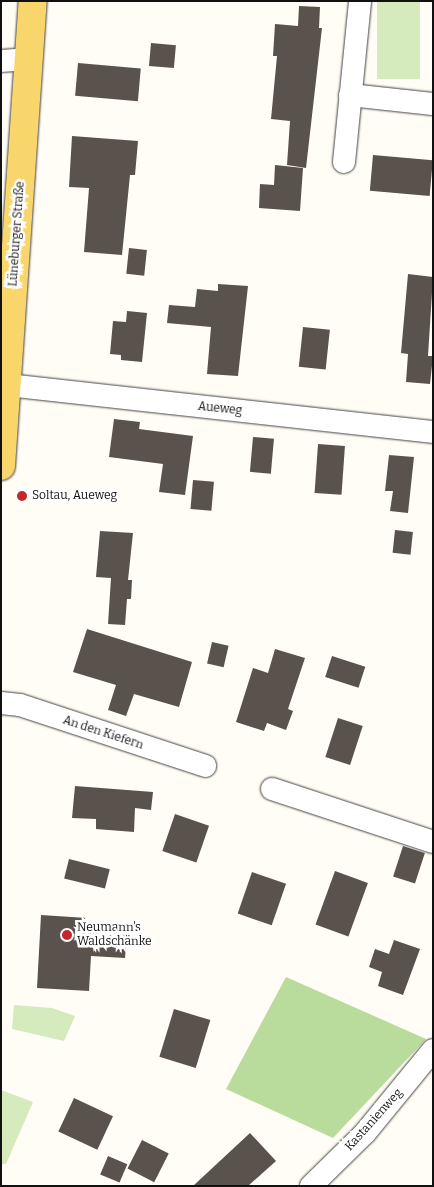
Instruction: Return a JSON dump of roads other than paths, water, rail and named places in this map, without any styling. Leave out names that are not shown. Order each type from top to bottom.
[{"type":"main road","name":"Lüneburger Straße","points":[[1,466],[33,1]]},
{"type":"street","points":[[344,162],[360,1]]},
{"type":"street","points":[[1,61],[29,58]]},
{"type":"street","points":[[350,96],[433,104]]},
{"type":"street","name":"Aueweg","points":[[7,385],[433,432]]},
{"type":"street","name":"An den Kiefern","points":[[1,703],[20,705],[205,766]]},
{"type":"street","points":[[272,788],[433,842]]},
{"type":"street","name":"Kastanienweg","points":[[311,1186],[365,1133],[433,1050]]},
{"type":"place","name":"Soltau, Aueweg","points":[[22,496]]},
{"type":"place","name":"Neumann's Waldschänke","points":[[67,935]]}]
